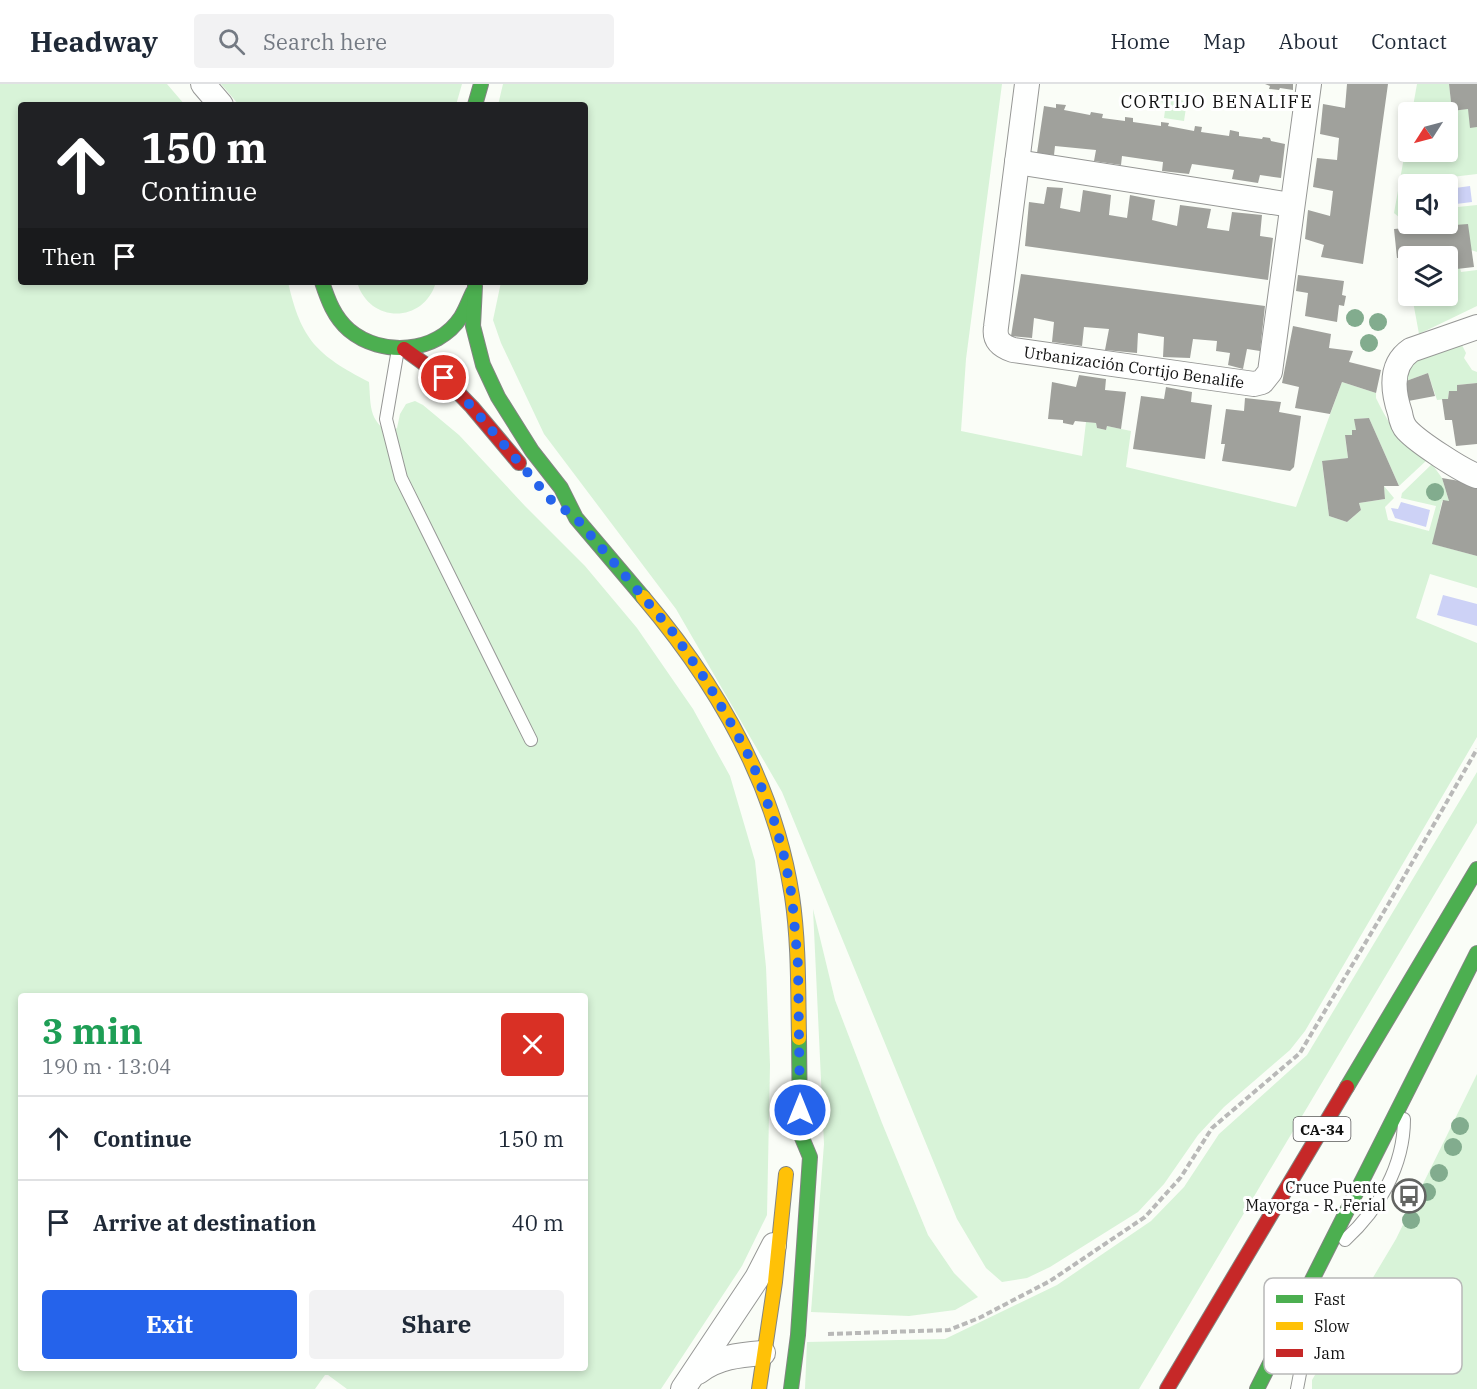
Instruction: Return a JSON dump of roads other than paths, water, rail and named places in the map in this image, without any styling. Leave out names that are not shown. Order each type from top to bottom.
[{"type":"main road","points":[[476,102],[481,84]]},
{"type":"main road","points":[[322,285],[324,295],[332,312],[344,327],[359,338],[376,346],[401,349],[413,348],[447,333],[465,312],[475,285]]},
{"type":"main road","points":[[475,285],[473,326],[483,365],[515,426],[561,488],[576,518]]},
{"type":"main road","points":[[401,349],[444,378],[472,407],[528,474]]},
{"type":"main road","points":[[550,499],[576,518],[672,631],[707,682],[759,778],[779,837],[792,897],[798,965],[800,1133],[810,1157],[798,1335],[791,1389]]},
{"type":"main road","name":"CA-34","points":[[1167,1389],[1477,869]]},
{"type":"main road","points":[[1313,1278],[1477,953]]},
{"type":"main road","points":[[759,1389],[770,1359],[769,1323],[790,1154],[800,1133]]},
{"type":"main road","points":[[1257,1389],[1265,1374]]},
{"type":"street","points":[[202,84],[218,102]]},
{"type":"street","points":[[1027,84],[1017,162],[1291,205]]},
{"type":"street","name":"Urbanización Cortijo Benalife","points":[[1017,162],[995,333],[1002,346],[1013,350],[1259,384],[1270,372],[1309,84]]},
{"type":"street","points":[[1477,327],[1404,354],[1394,375],[1398,408],[1407,430],[1463,471],[1477,476]]},
{"type":"street","points":[[688,1382],[757,1278],[781,1232]]},
{"type":"street","points":[[688,1382],[708,1364],[726,1357],[770,1359]]},
{"type":"lane","points":[[401,349],[386,419],[401,478],[531,740]]},
{"type":"lane","points":[[1319,1278],[1323,1259],[1353,1233],[1387,1186],[1402,1151],[1404,1097]]},
{"type":"lane","points":[[1296,1389],[1299,1374]]},
{"type":"water","points":[[1470,186],[1472,202],[1458,204],[1458,188]]},
{"type":"water","points":[[1401,502],[1430,510],[1426,527],[1395,518],[1391,508],[1398,509]]},
{"type":"water","points":[[1443,595],[1477,604],[1477,626],[1437,615]]},
{"type":"place","name":"Cruce Puente Mayorga - R. Ferial","points":[[1409,1196]]},
{"type":"district","name":"CORTIJO BENALIFE","points":[[1217,101]]}]
